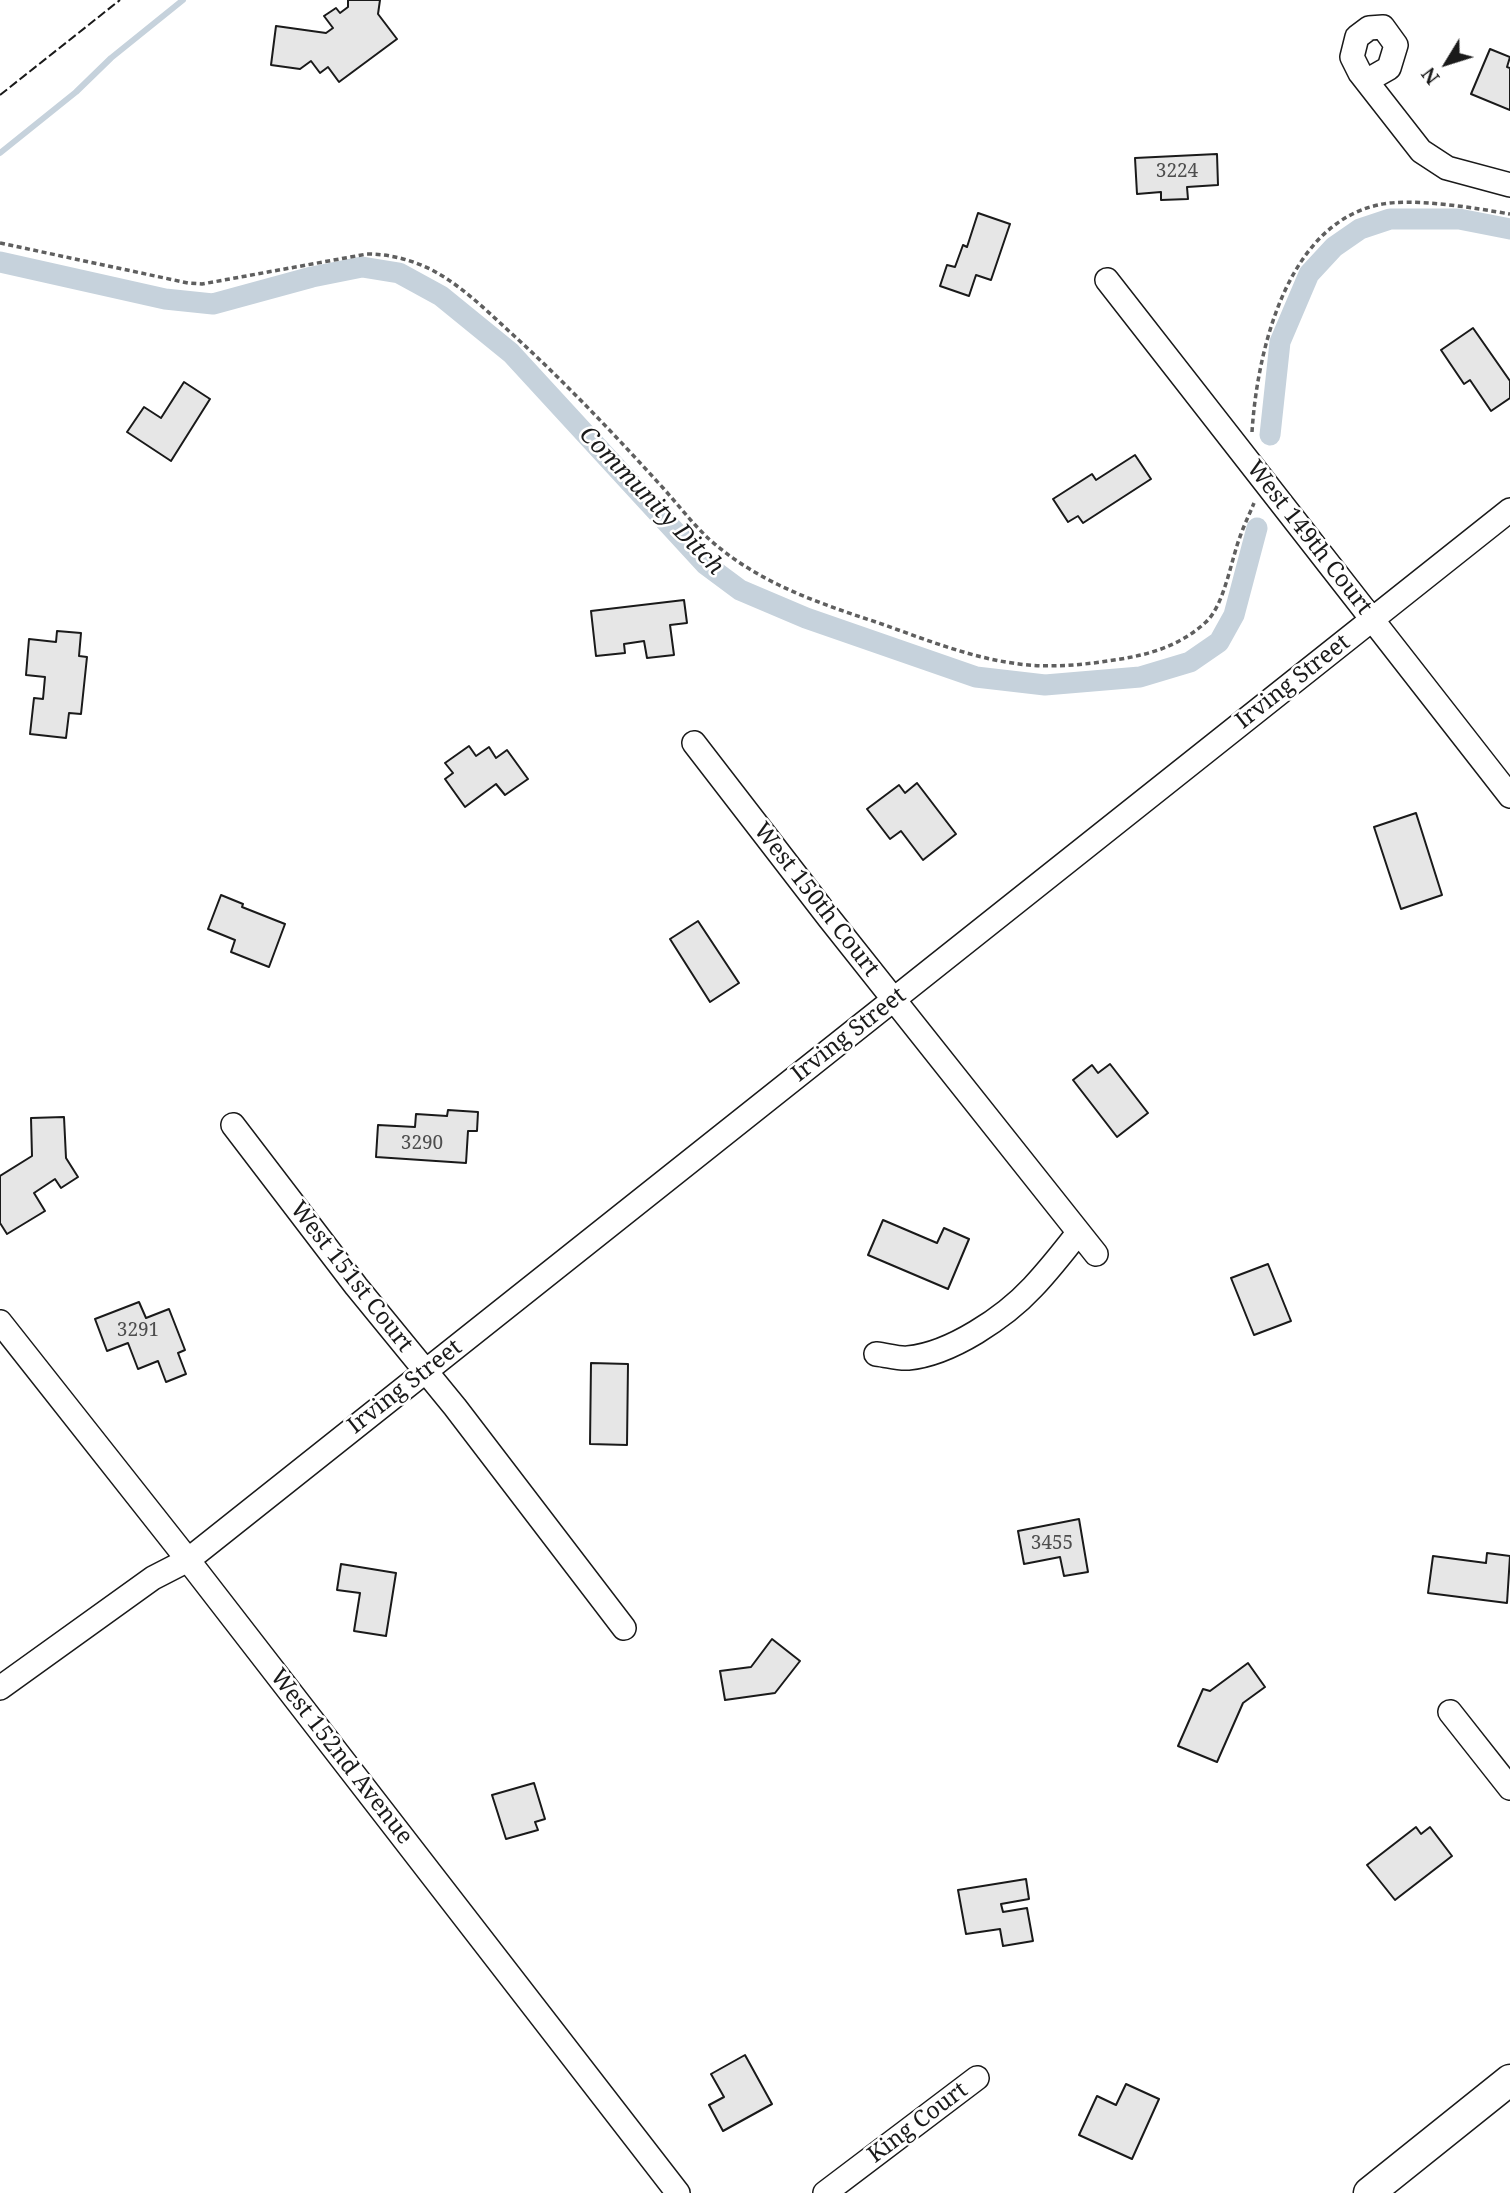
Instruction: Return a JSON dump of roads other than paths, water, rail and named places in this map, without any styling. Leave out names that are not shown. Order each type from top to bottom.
[{"type":"main road","points":[[1369,2193],[1510,2080]]},
{"type":"street","points":[[1368,80],[1421,151],[1447,168],[1510,185]]},
{"type":"street","name":"West 149th Court","points":[[1107,280],[1510,796]]},
{"type":"street","name":"Irving Street","points":[[0,1688],[153,1578],[188,1560],[1510,510]]},
{"type":"street","name":"West 150th Court","points":[[694,743],[1096,1254]]},
{"type":"street","name":"West 151st Court","points":[[233,1125],[624,1628]]},
{"type":"street","points":[[876,1354],[906,1358],[930,1354],[999,1317],[1033,1287],[1078,1233]]},
{"type":"street","name":"West 152nd Avenue","points":[[0,1322],[188,1560],[678,2193]]},
{"type":"street","points":[[1450,1712],[1510,1788]]},
{"type":"street","name":"King Court","points":[[825,2193],[978,2078]]},
{"type":"waterway","points":[[0,153],[183,0]]},
{"type":"waterway","name":"Community Ditch","points":[[1270,435],[1280,342],[1309,274],[1334,247],[1360,229],[1390,219],[1459,219],[1510,229]]},
{"type":"waterway","name":"Community Ditch","points":[[0,262],[165,299],[213,304],[312,277],[362,267],[399,273],[441,296],[511,353],[705,564],[740,590],[806,618],[976,677],[1045,685],[1140,677],[1190,662],[1219,642],[1234,615],[1257,528]]}]
